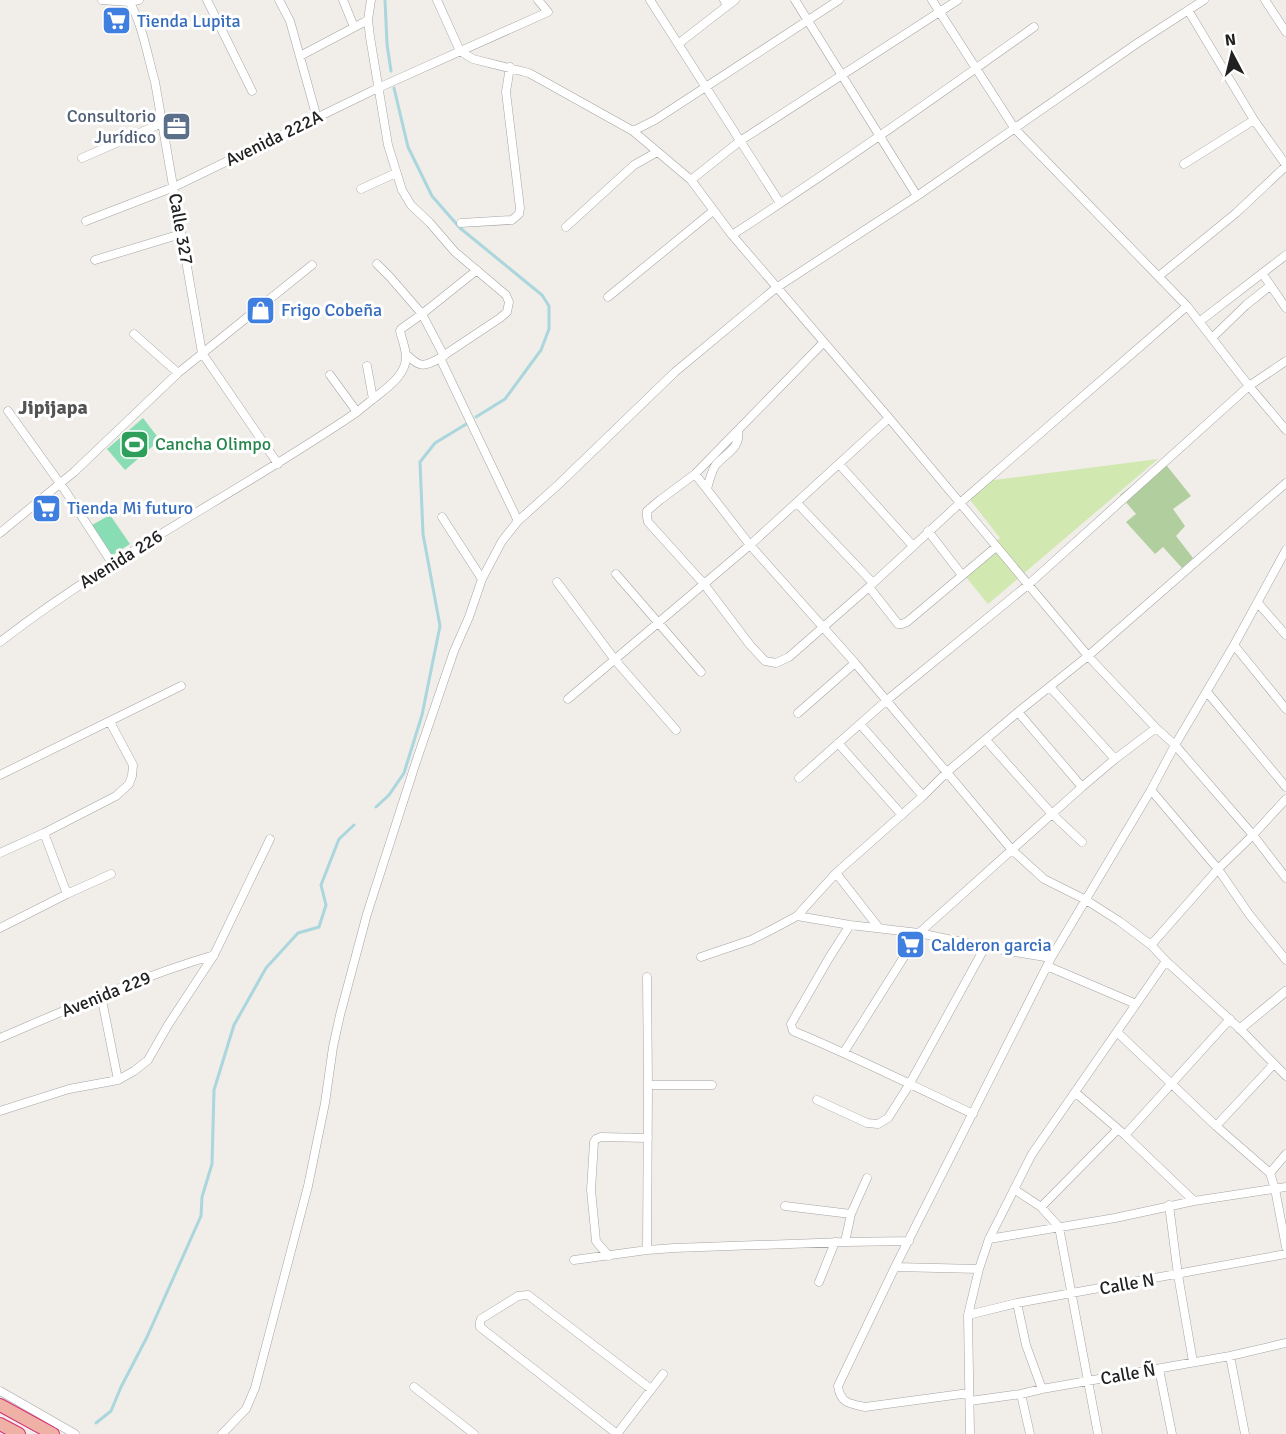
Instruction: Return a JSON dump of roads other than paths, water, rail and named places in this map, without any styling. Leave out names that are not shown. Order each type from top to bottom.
[{"type":"highway","points":[[0,1406],[53,1434]]},
{"type":"highway","points":[[0,1424],[19,1434]]},
{"type":"street","points":[[102,0],[129,2],[139,0]]},
{"type":"street","points":[[207,0],[252,91]]},
{"type":"street","points":[[279,0],[290,21],[316,118]]},
{"type":"street","points":[[343,0],[354,27]]},
{"type":"street","points":[[371,0],[368,20],[378,88],[388,145],[402,190],[411,205],[455,252],[477,270],[506,295],[509,302],[507,312],[500,318],[442,357],[428,365],[420,366],[406,354],[401,329],[477,270]]},
{"type":"street","points":[[437,0],[460,51],[473,59],[529,73],[633,131],[691,180],[713,211],[776,288],[889,418],[1088,656],[1175,745],[1253,835],[1286,878]]},
{"type":"street","name":"Avenida 222A","points":[[86,221],[174,187],[378,88],[548,12],[538,0]]},
{"type":"street","points":[[650,0],[780,203]]},
{"type":"street","points":[[678,44],[725,3],[735,0]]},
{"type":"street","points":[[795,0],[917,196]]},
{"type":"street","points":[[633,131],[656,120],[839,0]]},
{"type":"street","points":[[932,0],[1015,129],[1187,306],[1286,430]]},
{"type":"street","points":[[691,180],[740,141],[957,0]]},
{"type":"street","points":[[222,1434],[246,1409],[255,1388],[308,1186],[338,1026],[367,914],[454,651],[482,579],[502,541],[518,521],[675,372],[776,288],[917,196],[1139,42],[1204,0]]},
{"type":"street","points":[[1265,0],[1286,32]]},
{"type":"street","name":"Calle 327","points":[[129,2],[135,12],[155,82],[202,353],[278,464]]},
{"type":"street","points":[[1159,276],[1236,213],[1286,165],[1254,120],[1188,10]]},
{"type":"street","points":[[300,56],[368,20]]},
{"type":"street","points":[[732,235],[1034,27]]},
{"type":"street","points":[[461,223],[512,220],[519,214],[506,92],[510,67]]},
{"type":"street","points":[[1184,164],[1254,120]]},
{"type":"street","points":[[82,158],[162,123]]},
{"type":"street","points":[[566,227],[634,165],[657,152]]},
{"type":"street","points":[[361,189],[396,173]]},
{"type":"street","points":[[608,297],[713,211]]},
{"type":"street","points":[[94,260],[182,234]]},
{"type":"street","points":[[1200,321],[1286,255]]},
{"type":"street","points":[[377,264],[422,314],[518,521]]},
{"type":"street","points":[[0,533],[60,484],[178,373],[312,265]]},
{"type":"street","points":[[1262,273],[1286,308]]},
{"type":"street","points":[[1212,338],[1246,305],[1270,286]]},
{"type":"street","points":[[824,342],[695,474],[647,511],[648,522],[704,584],[750,645],[765,661],[776,663],[789,657],[928,531],[1187,306]]},
{"type":"street","points":[[134,334],[178,373]]},
{"type":"street","name":"Avenida 226","points":[[0,642],[39,612],[112,563],[278,464],[357,412],[397,378],[402,370],[406,354]]},
{"type":"street","points":[[799,778],[887,700],[1029,584],[1249,386],[1286,361]]},
{"type":"street","points":[[367,366],[373,399]]},
{"type":"street","points":[[330,375],[357,412]]},
{"type":"street","points":[[9,411],[112,563]]},
{"type":"street","points":[[568,699],[750,545],[889,418]]},
{"type":"street","points":[[707,489],[715,467],[736,446],[738,431]]},
{"type":"street","points":[[838,464],[913,546]]},
{"type":"street","points":[[695,474],[750,545],[887,700],[1012,850],[1044,879],[1086,900],[1151,945],[1230,1019],[1286,1076]]},
{"type":"street","points":[[701,957],[751,939],[796,916],[836,873],[947,772],[1088,656],[1286,483]]},
{"type":"street","points":[[797,502],[871,585],[898,624],[907,622],[996,547]]},
{"type":"street","points":[[442,517],[482,579]]},
{"type":"street","points":[[928,531],[962,575]]},
{"type":"street","points":[[979,1269],[895,1267],[1049,962],[1151,790],[1286,550]]},
{"type":"street","points":[[616,574],[701,672]]},
{"type":"street","points":[[557,582],[615,660],[676,730]]},
{"type":"street","points":[[1257,603],[1286,635]]},
{"type":"street","points":[[1234,645],[1286,709]]},
{"type":"street","points":[[798,713],[855,663]]},
{"type":"street","points":[[0,775],[181,686]]},
{"type":"street","points":[[1050,687],[1115,759]]},
{"type":"street","points":[[1207,692],[1286,787]]},
{"type":"street","points":[[1018,712],[1082,787]]},
{"type":"street","points":[[0,853],[116,796],[129,784],[133,765],[110,722]]},
{"type":"street","points":[[860,724],[923,796]]},
{"type":"street","points":[[844,1052],[919,933],[1082,787],[1156,728]]},
{"type":"street","points":[[986,740],[1052,814],[1082,842]]},
{"type":"street","points":[[838,743],[902,815]]},
{"type":"street","points":[[1151,790],[1218,869],[1249,914],[1286,960]]},
{"type":"street","points":[[1151,945],[1218,869],[1286,799]]},
{"type":"street","points":[[44,833],[67,894]]},
{"type":"street","points":[[0,1111],[69,1089],[118,1080],[148,1060],[214,955],[270,839]]},
{"type":"street","points":[[836,873],[879,928]]},
{"type":"street","points":[[0,928],[111,874]]},
{"type":"street","points":[[796,916],[919,933],[1049,962],[1136,1004]]},
{"type":"street","points":[[850,925],[791,1024],[793,1031],[844,1052],[973,1114]]},
{"type":"street","points":[[817,1100],[867,1122],[878,1124],[888,1118],[985,947]]},
{"type":"street","name":"Avenida 229","points":[[0,1038],[101,995],[177,966],[214,955]]},
{"type":"street","points":[[970,1434],[968,1315],[989,1239],[1032,1154],[1166,961]]},
{"type":"street","points":[[647,977],[647,1250]]},
{"type":"street","points":[[1240,1029],[1286,991]]},
{"type":"street","points":[[101,995],[118,1080]]},
{"type":"street","points":[[1125,1135],[1230,1019]]},
{"type":"street","points":[[1117,1032],[1216,1126],[1270,1173],[1286,1247]]},
{"type":"street","points":[[1216,1126],[1273,1065]]},
{"type":"street","points":[[648,1085],[712,1085]]},
{"type":"street","points":[[1076,1093],[1125,1135],[1194,1201]]},
{"type":"street","points":[[1041,1207],[1118,1129]]},
{"type":"street","points":[[609,1256],[596,1241],[591,1190],[594,1142],[601,1137],[648,1138]]},
{"type":"street","points":[[1270,1173],[1286,1154]]},
{"type":"street","points":[[844,1242],[851,1214],[867,1178]]},
{"type":"street","points":[[989,1239],[1115,1218],[1170,1205],[1286,1187]]},
{"type":"street","points":[[1014,1189],[1041,1207],[1059,1227],[1098,1434]]},
{"type":"street","points":[[1170,1205],[1178,1275],[1193,1362]]},
{"type":"street","points":[[785,1206],[851,1214]]},
{"type":"street","points":[[574,1260],[647,1250],[909,1241]]},
{"type":"street","points":[[819,1282],[836,1242]]},
{"type":"street","name":"Calle N","points":[[968,1315],[1017,1303],[1286,1254]]},
{"type":"street","name":"Calle Ñ","points":[[895,1267],[838,1386],[839,1394],[844,1401],[854,1405],[865,1407],[1021,1394],[1230,1356],[1286,1343]]},
{"type":"street","points":[[651,1389],[531,1297],[518,1296],[481,1319],[480,1327],[617,1434],[663,1374]]},
{"type":"street","points":[[1017,1303],[1026,1345],[1042,1389]]},
{"type":"street","points":[[1230,1356],[1245,1434]]},
{"type":"street","points":[[1160,1369],[1172,1434]]},
{"type":"street","points":[[414,1387],[474,1434]]},
{"type":"street","points":[[0,1390],[75,1434]]},
{"type":"street","points":[[1021,1394],[1030,1434]]},
{"type":"waterway","points":[[385,0],[391,71]]},
{"type":"waterway","points":[[394,88],[408,147],[432,196],[460,228],[542,295],[549,306],[549,329],[541,350],[505,399],[476,417]]},
{"type":"waterway","points":[[376,807],[389,795],[404,773],[422,715],[440,626],[423,534],[420,462],[435,443],[468,423]]},
{"type":"waterway","points":[[96,1423],[111,1411],[201,1216],[202,1197],[212,1164],[214,1090],[234,1025],[266,968],[298,933],[319,927],[326,905],[321,885],[339,839],[354,825]]},
{"type":"place","name":"Tienda Lupita","points":[[116,21]]},
{"type":"place","name":"Consultorio Jurídico","points":[[177,126]]},
{"type":"place","name":"Frigo Cobeña","points":[[260,310]]},
{"type":"place","name":"Cancha Olimpo","points":[[134,444]]},
{"type":"place","name":"Tienda Mi futuro","points":[[46,508]]},
{"type":"place","name":"Calderon garcia","points":[[910,945]]},
{"type":"district","name":"Jipijapa","points":[[53,407]]}]
